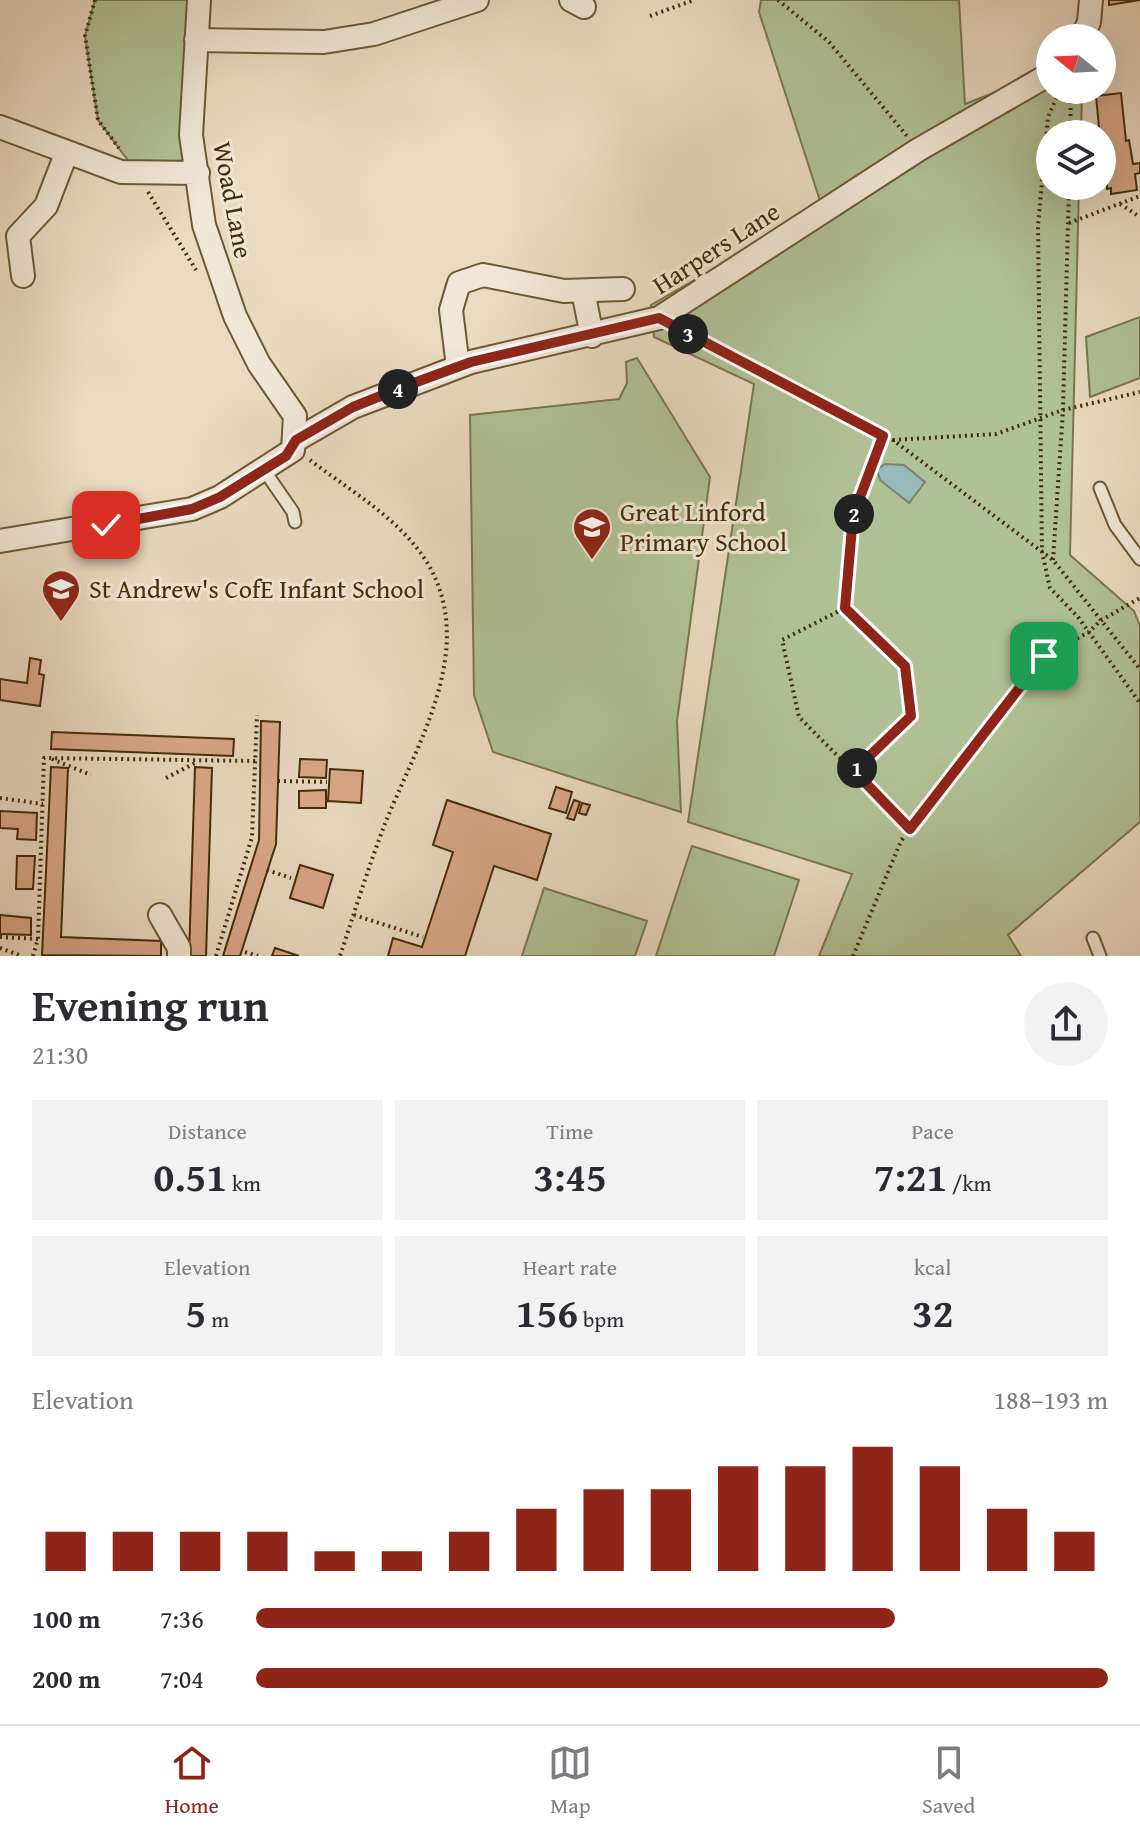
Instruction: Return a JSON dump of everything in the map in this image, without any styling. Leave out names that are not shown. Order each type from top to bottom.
[{"type":"street","name":"Woad Lane","points":[[199,0],[191,135],[204,225],[217,270],[259,364],[295,416],[296,440]]},
{"type":"street","points":[[196,40],[324,42],[374,34],[477,0]]},
{"type":"street","points":[[1088,24],[1091,0]]},
{"type":"street","name":"Harpers Lane","points":[[0,541],[192,509],[264,470],[286,456],[296,440],[353,407],[458,367],[659,318],[918,150],[1036,82]]},
{"type":"street","points":[[0,127],[121,172],[198,173]]},
{"type":"street","points":[[23,276],[18,236],[46,206],[66,154]]},
{"type":"street","points":[[458,367],[451,310],[459,283],[483,275],[564,291],[623,289]]},
{"type":"street","points":[[583,291],[592,336]]},
{"type":"street","points":[[160,915],[179,948],[179,956]]},
{"type":"lane","points":[[264,470],[293,512],[295,522]]},
{"type":"lane","points":[[1100,488],[1115,525],[1140,559]]},
{"type":"lane","points":[[1093,938],[1100,956]]},
{"type":"path","points":[[650,16],[694,0]]},
{"type":"path","points":[[778,0],[829,42],[918,150]]},
{"type":"path","points":[[1054,104],[1048,117],[1038,226],[1042,552],[1050,588],[1089,632],[1140,703]]},
{"type":"path","points":[[1069,223],[1140,196]]},
{"type":"path","points":[[1053,560],[1063,410],[1069,200]]},
{"type":"path","points":[[1120,204],[1140,217]]},
{"type":"path","points":[[659,318],[893,440],[1053,560],[1140,669]]},
{"type":"path","points":[[893,440],[996,434],[1063,410],[1140,392]]},
{"type":"path","points":[[845,608],[853,516],[883,436]]},
{"type":"path","points":[[853,956],[901,841],[1044,656],[1089,632],[1100,621],[1140,598]]},
{"type":"path","points":[[845,608],[782,640],[799,717],[910,829]]},
{"type":"path","points":[[845,608],[905,666],[911,716],[854,771]]},
{"type":"path","points":[[216,956],[252,837],[258,781],[257,715]]},
{"type":"path","points":[[33,956],[38,939],[44,758],[257,761]]},
{"type":"path","points":[[50,758],[91,775]]},
{"type":"path","points":[[166,778],[199,760]]},
{"type":"path","points":[[278,781],[327,782]]},
{"type":"path","points":[[0,798],[43,804]]},
{"type":"path","points":[[245,862],[251,864]]},
{"type":"path","points":[[267,870],[291,878]]},
{"type":"path","points":[[354,915],[423,937]]},
{"type":"path","points":[[0,937],[38,939]]},
{"type":"path","points":[[219,944],[226,946]]},
{"type":"path","points":[[0,948],[22,956]]},
{"type":"path","points":[[245,952],[258,956]]},
{"type":"green space","points":[[95,0],[199,0],[198,173],[138,174],[98,120],[85,36]]},
{"type":"green space","points":[[761,0],[959,0],[965,104],[1036,76],[1036,104],[1082,104],[1081,120],[1036,120],[1036,200],[1079,200],[1070,555],[1134,611],[1140,626],[1140,822],[1008,935],[1021,956],[819,956],[852,874],[688,822],[754,384],[654,337],[651,305],[822,207],[759,12]]},
{"type":"green space","points":[[1140,317],[1140,378],[1090,397],[1086,337]]},
{"type":"green space","points":[[637,358],[710,477],[677,721],[681,812],[493,752],[474,695],[470,415],[619,399],[627,383],[626,362]]},
{"type":"green space","points":[[692,846],[799,880],[774,956],[656,956]]},
{"type":"green space","points":[[544,888],[647,921],[635,956],[522,956]]},
{"type":"water","points":[[885,464],[904,465],[925,482],[909,503],[880,480],[877,470]]},
{"type":"building","points":[[1109,0],[1140,0],[1109,5]]},
{"type":"building","points":[[1121,93],[1126,141],[1129,140],[1133,164],[1140,163],[1140,173],[1135,174],[1137,190],[1116,193],[1116,120],[1098,120],[1097,104],[1116,104],[1116,94]]},
{"type":"building","points":[[30,658],[41,660],[39,674],[44,675],[40,706],[0,700],[0,679],[27,683]]},
{"type":"building","points":[[261,721],[280,722],[276,844],[240,956],[223,956],[259,840]]},
{"type":"building","points":[[52,732],[234,739],[233,756],[51,749]]},
{"type":"building","points":[[300,759],[327,760],[326,778],[299,777]]},
{"type":"building","points":[[51,767],[68,768],[61,937],[161,941],[161,956],[42,955]]},
{"type":"building","points":[[195,767],[212,768],[206,956],[189,956]]},
{"type":"building","points":[[330,769],[363,771],[361,803],[328,801]]},
{"type":"building","points":[[556,787],[572,792],[566,813],[549,808]]},
{"type":"building","points":[[326,790],[326,808],[299,808],[299,791]]},
{"type":"building","points":[[447,800],[551,834],[537,880],[494,866],[465,956],[388,956],[393,938],[422,947],[453,852],[433,845]]},
{"type":"building","points":[[574,800],[580,802],[574,820],[567,818]]},
{"type":"building","points":[[582,803],[590,805],[586,815],[579,813]]},
{"type":"building","points":[[0,811],[37,813],[36,840],[17,839],[18,829],[0,828]]},
{"type":"building","points":[[17,856],[35,856],[33,889],[16,889]]},
{"type":"building","points":[[300,865],[333,875],[323,908],[290,898]]},
{"type":"building","points":[[0,915],[31,918],[31,935],[0,934]]},
{"type":"building","points":[[275,948],[299,956],[272,956]]},
{"type":"place","name":"Great Linford Primary School","points":[[592,561]]},
{"type":"place","name":"St Andrew's CofE Infant School","points":[[61,623]]},
{"type":"route","points":[[106,525],[192,509],[220,497],[286,456],[293,450],[296,440],[353,407],[403,387],[471,362],[659,318],[883,436],[853,516],[845,608],[905,666],[911,716],[854,771],[910,829],[1044,656]]}]
